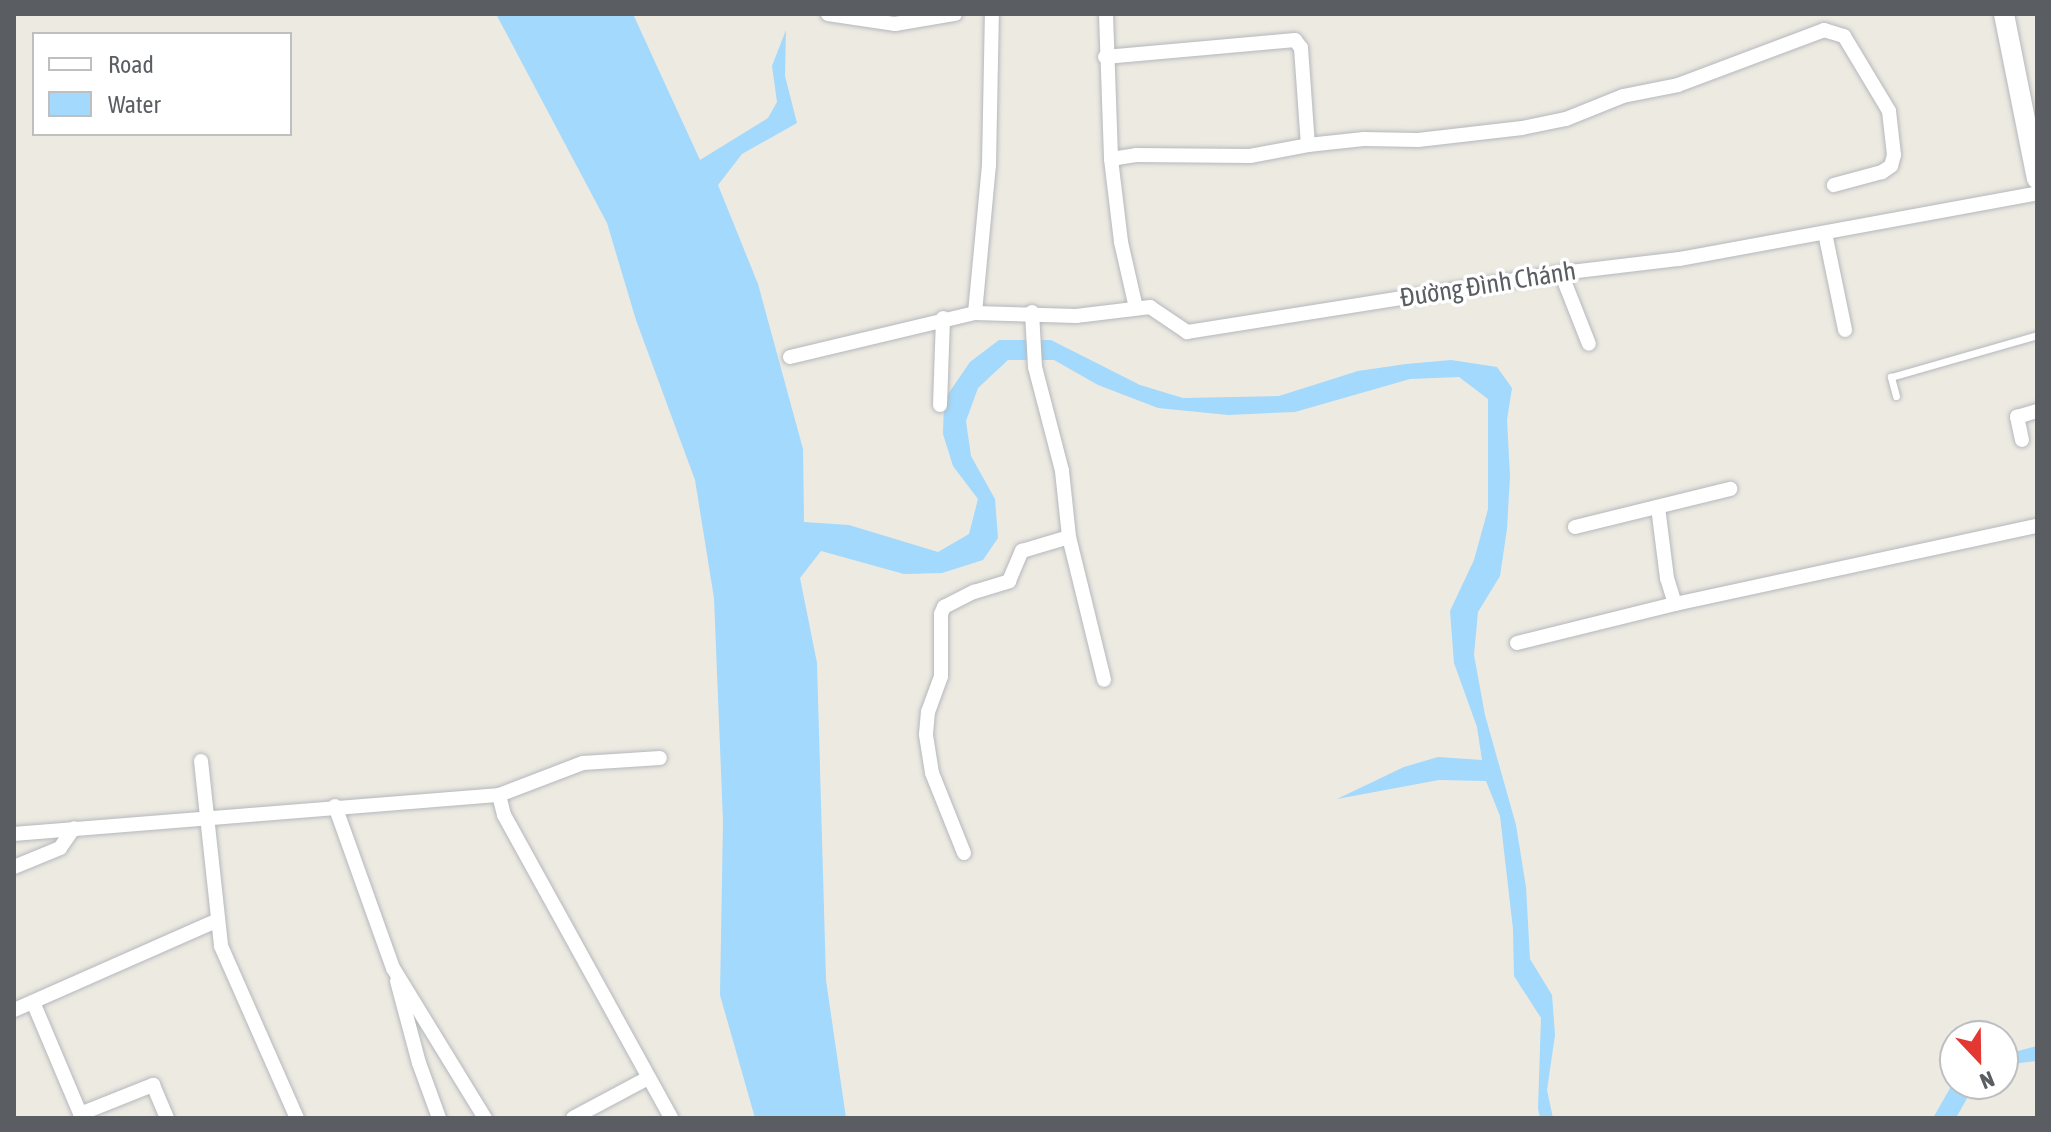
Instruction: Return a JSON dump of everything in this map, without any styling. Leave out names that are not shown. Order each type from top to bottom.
[{"type":"main road","points":[[2004,14],[2037,179]]},
{"type":"street","points":[[828,14],[895,24],[955,14]]},
{"type":"street","points":[[975,313],[989,165],[992,14]]},
{"type":"street","points":[[1106,14],[1105,57],[1111,159],[1121,242],[1136,308]]},
{"type":"street","points":[[1111,159],[1136,155],[1250,156],[1364,139],[1418,140],[1522,128],[1566,119],[1623,96],[1699,77],[1824,30],[1844,36],[1889,111],[1894,155],[1891,166],[1882,172],[1834,185]]},
{"type":"street","points":[[1105,57],[1295,40],[1301,48],[1308,145]]},
{"type":"street","name":"Đường Đình Chánh","points":[[790,357],[943,318],[975,313],[1032,312],[1076,316],[1150,307],[1187,332],[1561,273],[1679,259],[2037,193]]},
{"type":"street","points":[[1825,233],[1845,330]]},
{"type":"street","points":[[1561,273],[1589,344]]},
{"type":"street","points":[[1032,312],[1035,361],[1062,471],[1069,537],[1104,680]]},
{"type":"street","points":[[940,405],[943,318]]},
{"type":"street","points":[[2022,440],[2017,417],[2037,411]]},
{"type":"street","points":[[1575,527],[1730,489]]},
{"type":"street","points":[[1658,507],[1667,578],[1675,604]]},
{"type":"street","points":[[1517,643],[1675,604],[2037,526]]},
{"type":"street","points":[[964,853],[932,773],[926,734],[928,712],[941,676],[941,614],[944,607],[974,592],[1009,581],[1022,551],[1069,537]]},
{"type":"street","points":[[14,834],[206,816],[499,795],[583,763],[660,758]]},
{"type":"street","points":[[201,761],[221,946],[297,1118]]},
{"type":"street","points":[[499,795],[504,815],[671,1118]]},
{"type":"street","points":[[335,806],[393,968],[419,1063],[439,1118]]},
{"type":"street","points":[[14,867],[60,848],[74,828]]},
{"type":"street","points":[[14,1010],[216,921]]},
{"type":"street","points":[[393,968],[485,1118]]},
{"type":"street","points":[[33,1002],[81,1116],[153,1085],[167,1118]]},
{"type":"street","points":[[573,1118],[648,1078]]},
{"type":"lane","points":[[1896,396],[1891,377],[2037,335]]},
{"type":"water","points":[[496,14],[633,14],[700,160],[768,118],[777,102],[772,66],[786,30],[785,76],[797,123],[742,154],[718,185],[758,284],[803,449],[804,522],[849,525],[938,552],[969,534],[978,499],[953,466],[943,434],[944,400],[970,362],[999,340],[1051,340],[1140,385],[1183,398],[1279,396],[1358,371],[1406,364],[1451,360],[1497,367],[1512,388],[1507,420],[1510,476],[1507,529],[1500,576],[1478,612],[1474,655],[1485,715],[1516,825],[1526,887],[1530,959],[1552,995],[1555,1035],[1547,1090],[1553,1118],[1540,1118],[1538,1109],[1541,1018],[1514,976],[1513,929],[1500,816],[1486,781],[1439,780],[1337,799],[1404,767],[1438,757],[1482,760],[1477,727],[1454,663],[1450,611],[1474,560],[1488,509],[1488,399],[1459,377],[1410,379],[1295,412],[1228,415],[1158,408],[1098,385],[1054,360],[1008,360],[978,388],[966,421],[971,456],[995,499],[998,538],[983,560],[942,573],[904,574],[821,551],[800,578],[817,663],[826,980],[846,1118],[755,1118],[720,995],[723,821],[714,598],[695,480],[636,320],[607,223]]},
{"type":"water","points":[[2037,1046],[2037,1061],[2019,1063],[2019,1051]]},
{"type":"water","points":[[1943,1100],[1966,1100],[1956,1118],[1933,1118]]}]
